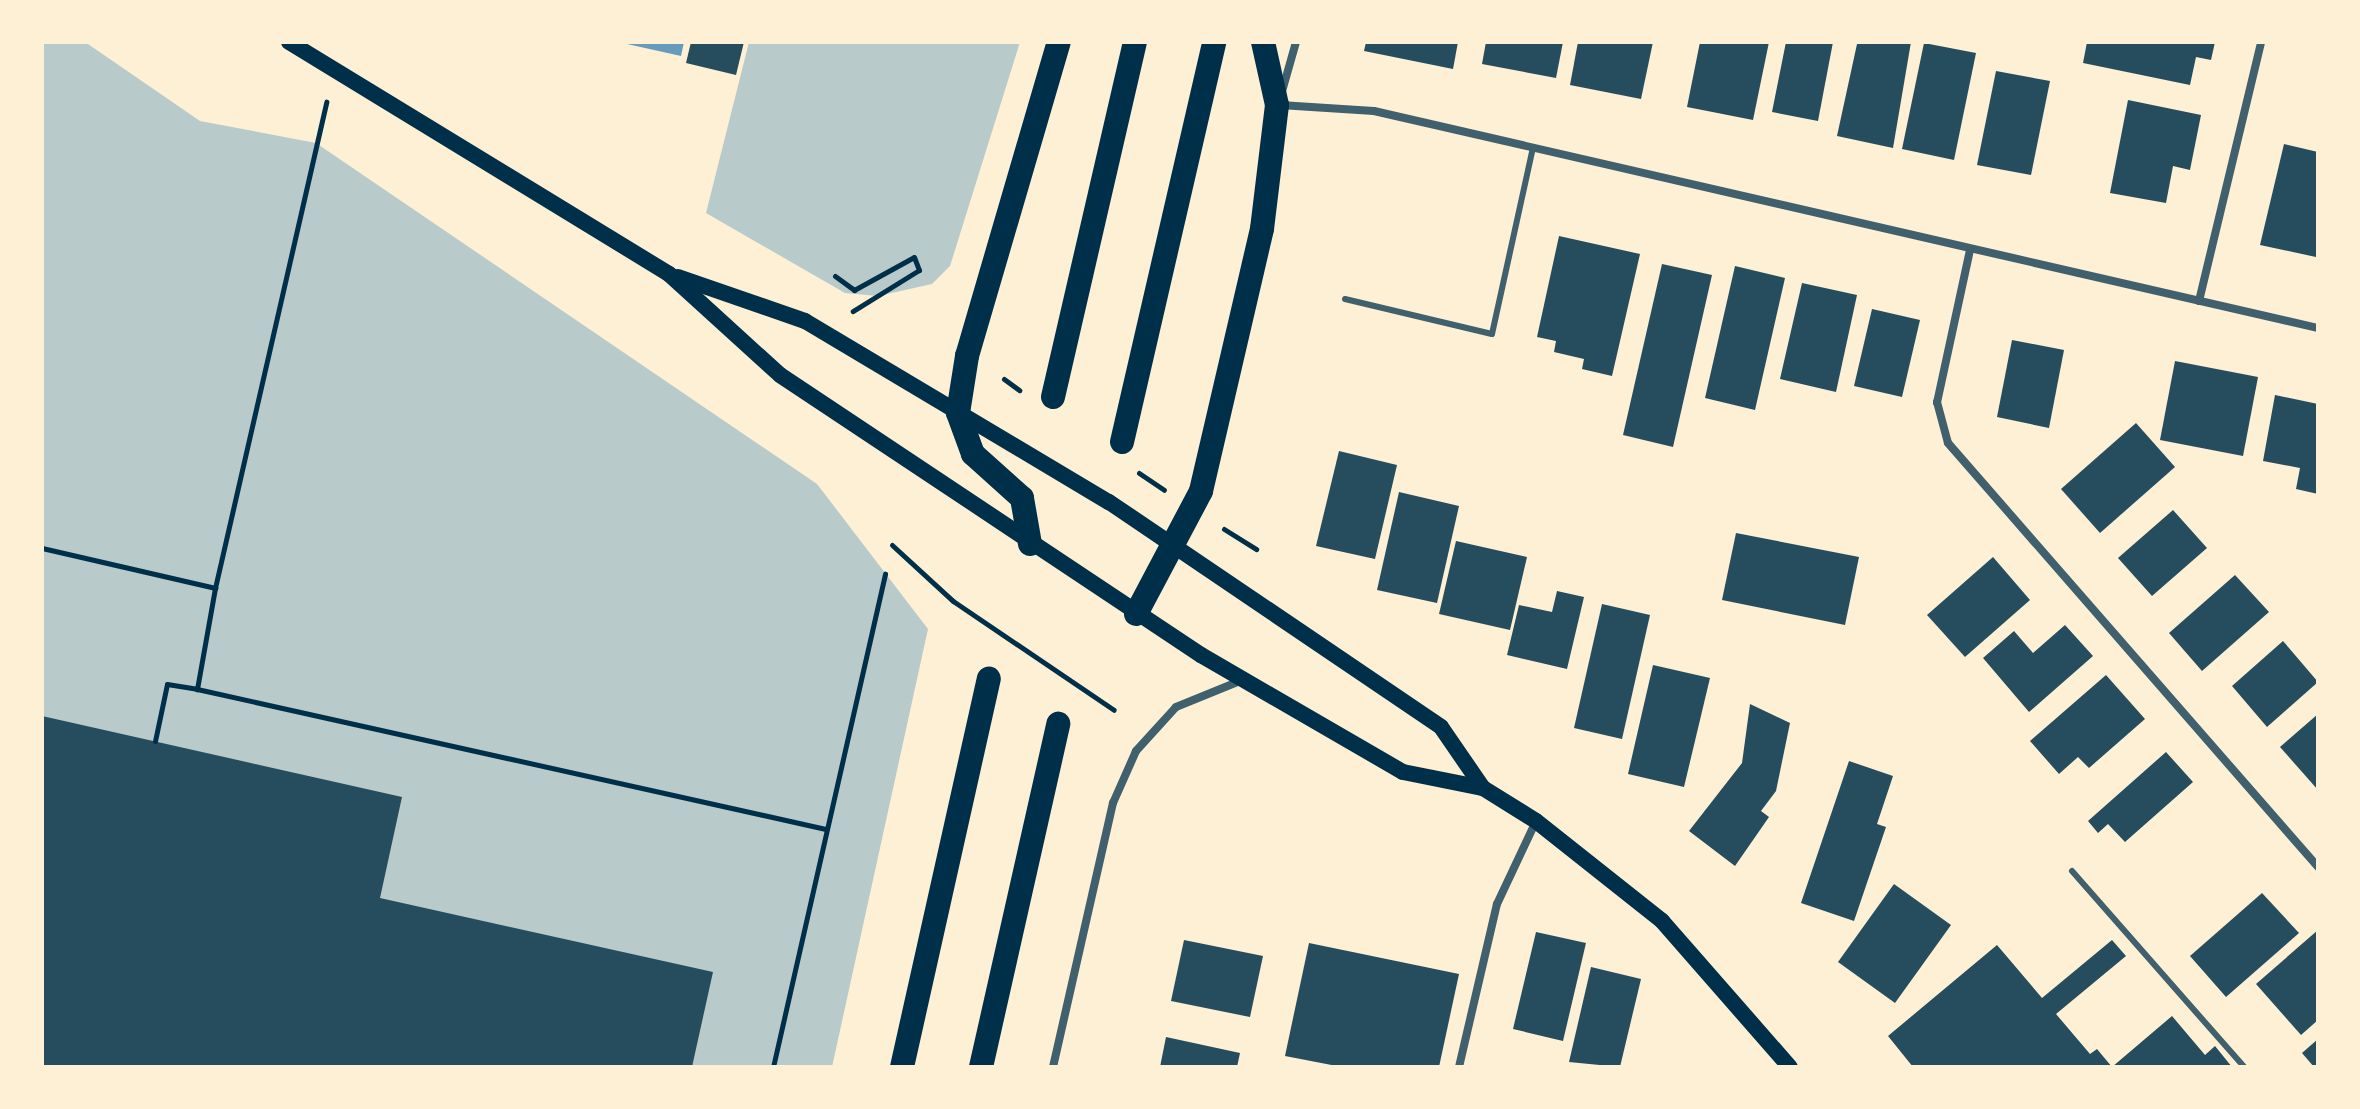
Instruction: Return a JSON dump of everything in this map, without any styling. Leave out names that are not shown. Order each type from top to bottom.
[{"type":"highway","points":[[1030,544],[1022,498],[984,468],[958,413],[967,356],[1059,42]]},
{"type":"highway","points":[[1053,397],[1135,42]]},
{"type":"highway","points":[[1122,442],[1214,42]]},
{"type":"highway","points":[[1136,614],[1177,547],[1201,491],[1241,324],[1277,105],[1263,42]]},
{"type":"highway","points":[[902,1067],[989,679]]},
{"type":"highway","points":[[981,1067],[1058,724]]},
{"type":"main road","points":[[289,42],[669,274],[780,375],[1136,614],[1403,772],[1483,788],[1536,821],[1662,921],[1790,1067]]},
{"type":"main road","points":[[669,274],[805,321],[1155,532],[1441,727],[1483,788]]},
{"type":"street","points":[[1296,42],[1277,105],[1374,111],[2318,328]]},
{"type":"street","points":[[2199,301],[2261,42]]},
{"type":"street","points":[[1970,250],[1937,402],[1948,443],[2318,867]]},
{"type":"street","points":[[1053,1067],[1113,803],[1136,751],[1176,707],[1243,680]]},
{"type":"street","points":[[1459,1067],[1497,904],[1536,821]]},
{"type":"lane","points":[[1345,299],[1492,334],[1533,147]]},
{"type":"lane","points":[[2072,871],[2244,1067]]},
{"type":"path","points":[[197,689],[215,588],[334,68]]},
{"type":"path","points":[[835,276],[854,290],[914,257],[919,270],[852,311]]},
{"type":"path","points":[[1224,529],[1256,549]]},
{"type":"path","points":[[892,545],[953,601],[1114,710]]},
{"type":"path","points":[[42,548],[215,588]]},
{"type":"path","points":[[773,1067],[885,574]]},
{"type":"path","points":[[155,741],[167,684],[826,829]]},
{"type":"shaded area","points":[[42,42],[85,42],[200,121],[316,143],[817,484],[928,629],[832,1067],[42,1067]]},
{"type":"shaded area","points":[[749,42],[1020,42],[950,266],[932,284],[878,296],[845,293],[706,213]]},
{"type":"water","points":[[618,42],[684,42],[681,56]]},
{"type":"building","points":[[691,42],[744,42],[736,75],[686,63]]},
{"type":"building","points":[[1366,42],[1458,42],[1453,69],[1364,51]]},
{"type":"building","points":[[1486,42],[1563,42],[1556,78],[1482,64]]},
{"type":"building","points":[[1578,42],[1653,42],[1641,99],[1570,85]]},
{"type":"building","points":[[1700,42],[1769,42],[1753,120],[1687,107]]},
{"type":"building","points":[[1786,42],[1833,42],[1818,121],[1772,112]]},
{"type":"building","points":[[1911,42],[1893,148],[1837,136],[1857,44]]},
{"type":"building","points":[[2087,42],[2215,42],[2211,60],[2196,57],[2190,85],[2083,63]]},
{"type":"building","points":[[1924,43],[1976,53],[1954,160],[1902,149]]},
{"type":"building","points":[[1996,71],[2050,81],[2031,175],[1977,165]]},
{"type":"building","points":[[2128,100],[2201,115],[2190,170],[2173,166],[2166,203],[2110,193]]},
{"type":"building","points":[[2284,144],[2318,152],[2316,257],[2260,245]]},
{"type":"building","points":[[1559,236],[1640,254],[1612,376],[1582,369],[1584,359],[1554,352],[1556,341],[1537,337]]},
{"type":"building","points":[[1662,264],[1712,275],[1673,447],[1623,435]]},
{"type":"building","points":[[1735,266],[1785,278],[1755,410],[1705,398]]},
{"type":"building","points":[[1802,283],[1857,295],[1836,392],[1780,379]]},
{"type":"building","points":[[1872,309],[1920,320],[1902,397],[1854,386]]},
{"type":"building","points":[[2012,340],[2064,350],[2049,428],[1997,417]]},
{"type":"building","points":[[2175,361],[2258,377],[2243,456],[2160,440]]},
{"type":"building","points":[[2275,395],[2318,404],[2318,494],[2296,489],[2300,468],[2263,461]]},
{"type":"building","points":[[2136,423],[2175,467],[2100,533],[2061,489]]},
{"type":"building","points":[[1339,451],[1397,465],[1375,559],[1316,546]]},
{"type":"building","points":[[1399,492],[1459,506],[1437,603],[1377,590]]},
{"type":"building","points":[[2173,510],[2207,548],[2152,596],[2118,558]]},
{"type":"building","points":[[1736,533],[1859,557],[1845,625],[1722,600]]},
{"type":"building","points":[[1456,541],[1527,557],[1510,630],[1439,614]]},
{"type":"building","points":[[1993,557],[2030,600],[1965,657],[1927,615]]},
{"type":"building","points":[[2235,575],[2269,612],[2202,671],[2169,633]]},
{"type":"building","points":[[1557,591],[1584,597],[1567,669],[1507,655],[1519,605],[1552,612]]},
{"type":"building","points":[[1602,604],[1650,615],[1622,739],[1574,728]]},
{"type":"building","points":[[2065,625],[2093,656],[2029,712],[1983,658],[2014,631],[2033,653]]},
{"type":"building","points":[[2283,641],[2318,682],[2267,727],[2232,686]]},
{"type":"building","points":[[1653,665],[1710,678],[1684,787],[1628,774]]},
{"type":"building","points":[[2106,675],[2145,719],[2089,768],[2078,757],[2059,774],[2030,741]]},
{"type":"building","points":[[1750,704],[1790,723],[1776,791],[1761,811],[1769,817],[1735,866],[1689,831],[1742,763]]},
{"type":"building","points":[[2318,714],[2318,790],[2280,747]]},
{"type":"building","points":[[42,716],[402,797],[380,898],[713,972],[692,1067],[42,1067]]},
{"type":"building","points":[[2166,752],[2193,782],[2125,842],[2108,824],[2098,833],[2088,821]]},
{"type":"building","points":[[1849,761],[1893,776],[1877,824],[1886,827],[1854,921],[1801,903]]},
{"type":"building","points":[[1894,884],[1951,925],[1895,1003],[1838,962]]},
{"type":"building","points":[[2262,893],[2299,933],[2226,997],[2190,956]]},
{"type":"building","points":[[2318,930],[2318,1020],[2301,1035],[2256,984]]},
{"type":"building","points":[[1536,932],[1586,943],[1563,1041],[1513,1029]]},
{"type":"building","points":[[1184,940],[1263,956],[1250,1017],[1171,1001]]},
{"type":"building","points":[[2112,940],[2126,956],[2056,1014],[2090,1054],[2097,1049],[2112,1067],[1913,1067],[1888,1036],[1997,945],[2042,998]]},
{"type":"building","points":[[1309,943],[1459,974],[1439,1067],[1342,1067],[1285,1056]]},
{"type":"building","points":[[1591,967],[1641,979],[1620,1067],[1569,1062]]},
{"type":"building","points":[[2172,1016],[2205,1055],[2215,1046],[2232,1067],[2112,1067]]},
{"type":"building","points":[[1166,1037],[1240,1053],[1237,1067],[1160,1067]]},
{"type":"building","points":[[2318,1039],[2318,1067],[2314,1067],[2302,1053]]}]
